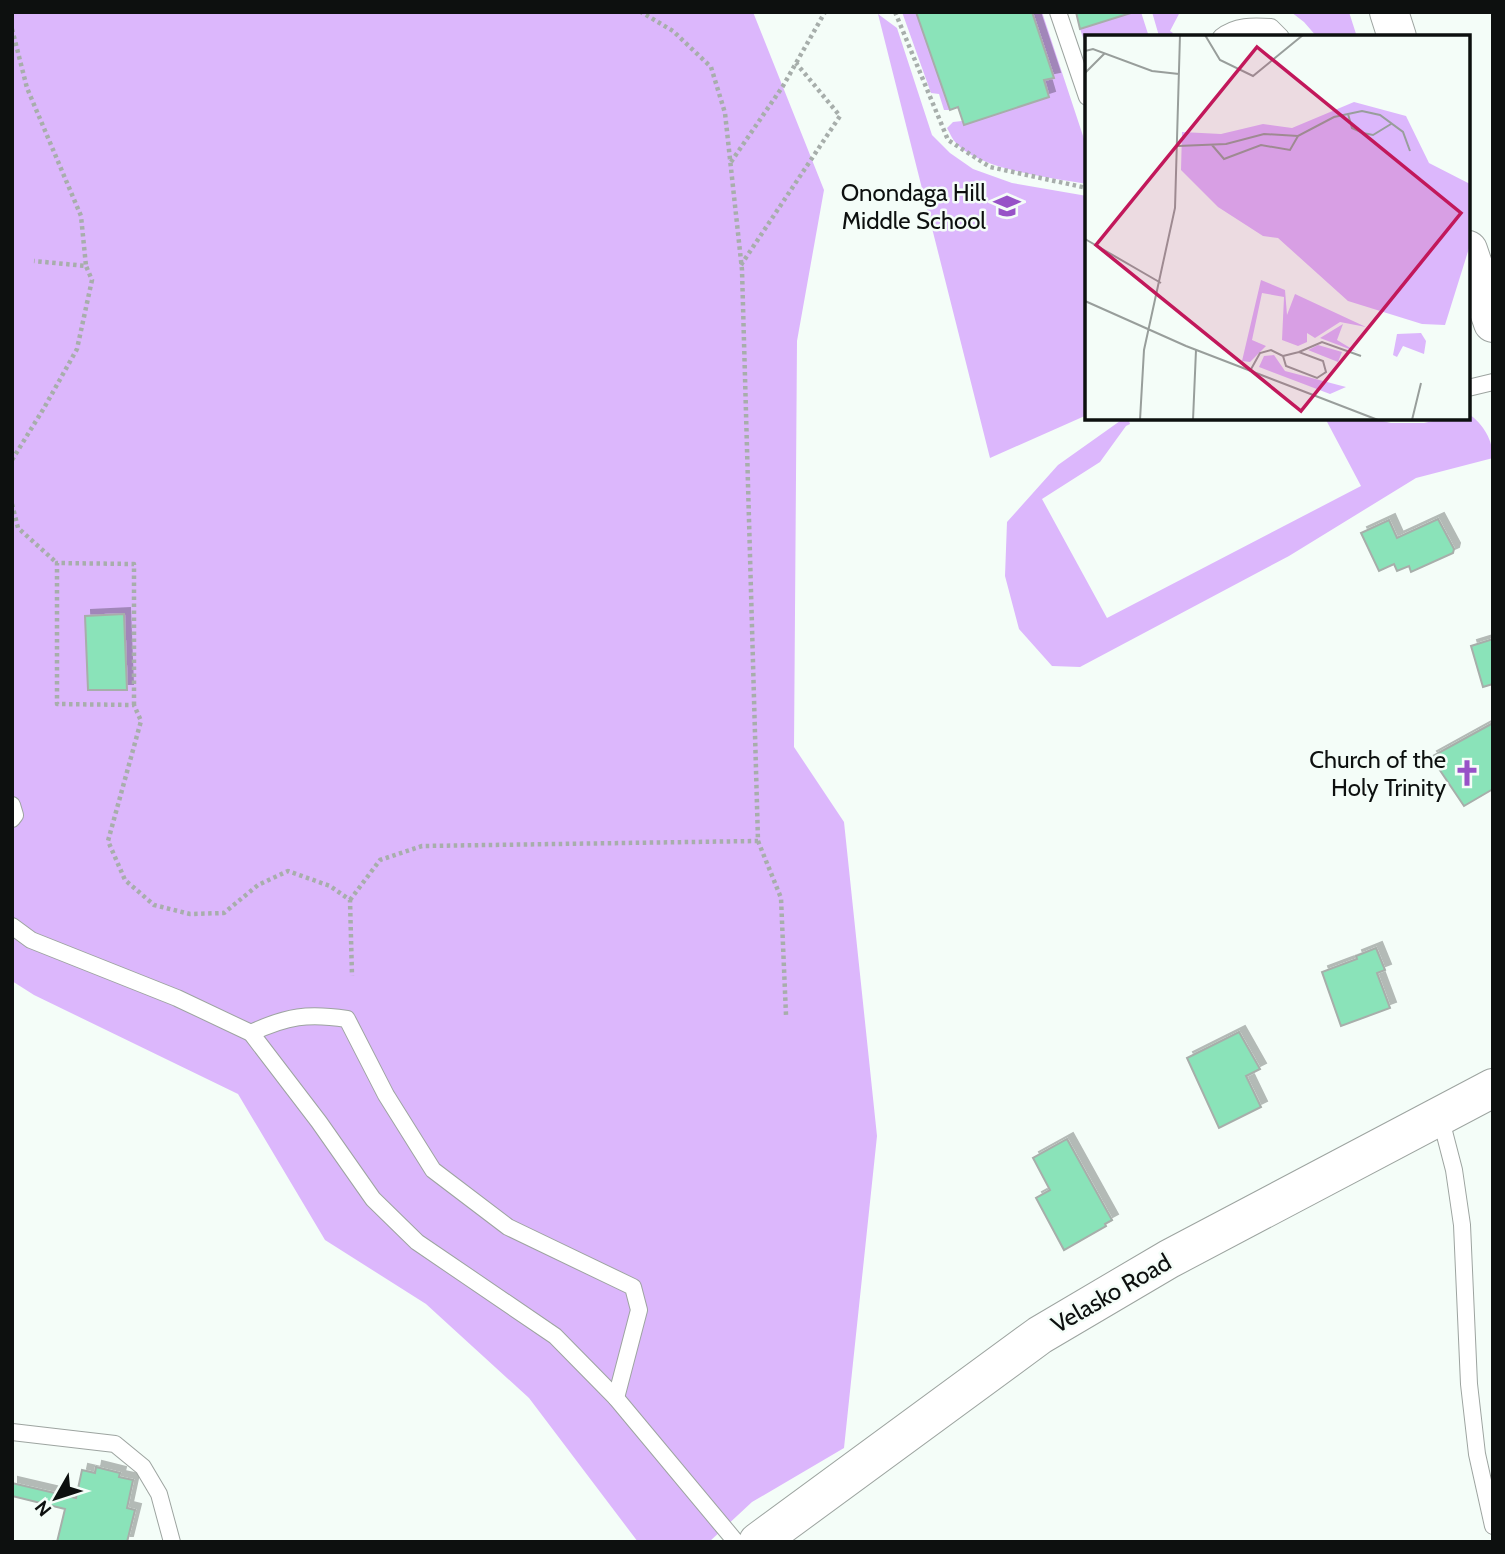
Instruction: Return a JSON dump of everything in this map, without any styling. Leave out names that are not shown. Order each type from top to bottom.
[{"type":"street","points":[[1389,12],[1397,35]]},
{"type":"street","points":[[1470,256],[1493,323]]},
{"type":"street","name":"Velasko Road","points":[[758,1542],[1040,1335],[1169,1259],[1493,1088]]},
{"type":"lane","points":[[1058,12],[1085,91]]},
{"type":"lane","points":[[1223,35],[1230,29],[1249,26],[1271,27],[1279,35]]},
{"type":"lane","points":[[1470,388],[1493,383]]},
{"type":"lane","points":[[12,805],[15,815],[12,819]]},
{"type":"lane","points":[[12,926],[31,940],[177,998],[251,1033],[373,1199],[417,1242],[555,1336],[616,1398],[736,1542]]},
{"type":"lane","points":[[251,1033],[275,1021],[316,1014],[347,1019],[386,1095],[433,1170],[508,1227],[633,1287],[639,1310],[616,1398]]},
{"type":"lane","points":[[1440,1116],[1454,1170],[1462,1225],[1469,1384],[1477,1454],[1493,1526]]},
{"type":"lane","points":[[12,1432],[115,1444],[143,1467],[159,1494],[172,1542]]},
{"type":"path","points":[[640,12],[673,31],[711,68],[725,113],[741,265],[758,841],[781,898],[786,1015]]},
{"type":"path","points":[[730,162],[783,86],[825,12]]},
{"type":"path","points":[[895,12],[948,140],[990,167],[1085,188]]},
{"type":"path","points":[[12,29],[27,88],[81,216],[86,266],[92,280],[77,349],[12,460]]},
{"type":"path","points":[[741,265],[840,116],[796,62]]},
{"type":"path","points":[[33,261],[86,266]]},
{"type":"path","points":[[12,505],[18,528],[57,564],[134,564],[134,705],[141,722],[108,841],[125,880],[154,905],[190,914],[224,913],[258,885],[288,871],[330,886],[350,900]]},
{"type":"path","points":[[57,564],[57,704],[134,705]]},
{"type":"path","points":[[352,976],[350,900],[380,860],[422,846],[758,841]]},
{"type":"shaded area","points":[[12,12],[753,12],[824,190],[797,341],[794,747],[844,822],[877,1136],[844,1448],[752,1502],[709,1542],[638,1542],[529,1398],[426,1304],[325,1240],[238,1094],[34,995],[12,981]]},
{"type":"shaded area","points":[[902,12],[916,12],[950,110],[944,110],[939,94],[931,93]]},
{"type":"shaded area","points":[[1032,12],[1042,12],[1085,142],[1085,184],[1036,176],[999,166],[967,152],[952,138],[947,128],[953,122],[962,121],[964,125],[1049,97],[1044,80],[1054,78]]},
{"type":"shaded area","points":[[1141,12],[1148,35],[1085,35],[1085,43],[1080,29]]},
{"type":"shaded area","points":[[1152,12],[1180,12],[1170,31],[1173,33],[1172,35],[1159,35]]},
{"type":"shaded area","points":[[1291,12],[1349,12],[1356,35],[1315,35]]},
{"type":"shaded area","points":[[878,14],[897,28],[932,135],[950,153],[973,169],[1012,183],[1085,196],[1085,416],[990,458]]},
{"type":"shaded area","points":[[1470,415],[1486,433],[1493,458],[1416,478],[1289,556],[1080,667],[1052,666],[1019,629],[1005,576],[1007,522],[1058,465],[1120,421],[1116,420],[1129,420],[1130,424],[1100,462],[1042,499],[1107,618],[1361,486],[1326,420],[1424,423],[1437,420],[1470,420]]},
{"type":"building","points":[[916,12],[1032,12],[1054,78],[1044,80],[1049,97],[964,125],[958,107],[950,110]]},
{"type":"building","points":[[1076,12],[1134,12],[1080,29]]},
{"type":"building","points":[[1438,519],[1454,549],[1453,553],[1411,572],[1409,566],[1397,571],[1394,564],[1379,571],[1361,533],[1389,520],[1397,538]]},
{"type":"building","points":[[124,614],[127,690],[88,690],[85,616]]},
{"type":"building","points":[[1493,639],[1493,684],[1483,687],[1471,646]]},
{"type":"building","name":"Church of the Holy Trinity","points":[[1493,723],[1493,789],[1464,806],[1431,757]]},
{"type":"building","points":[[1376,948],[1385,970],[1377,973],[1390,1008],[1341,1026],[1322,972],[1357,959],[1356,956]]},
{"type":"building","points":[[1239,1032],[1260,1069],[1246,1076],[1261,1107],[1219,1128],[1187,1058]]},
{"type":"building","points":[[1067,1139],[1112,1220],[1064,1250],[1036,1198],[1050,1190],[1033,1158]]},
{"type":"building","points":[[96,1467],[120,1473],[119,1477],[133,1480],[127,1508],[135,1510],[127,1542],[57,1542],[65,1509],[12,1496],[12,1483],[76,1498],[82,1470],[95,1473]]},
{"type":"place","name":"Onondaga Hill Middle School","points":[[1007,206]]},
{"type":"place","name":"Church of the Holy Trinity","points":[[1467,773]]}]
